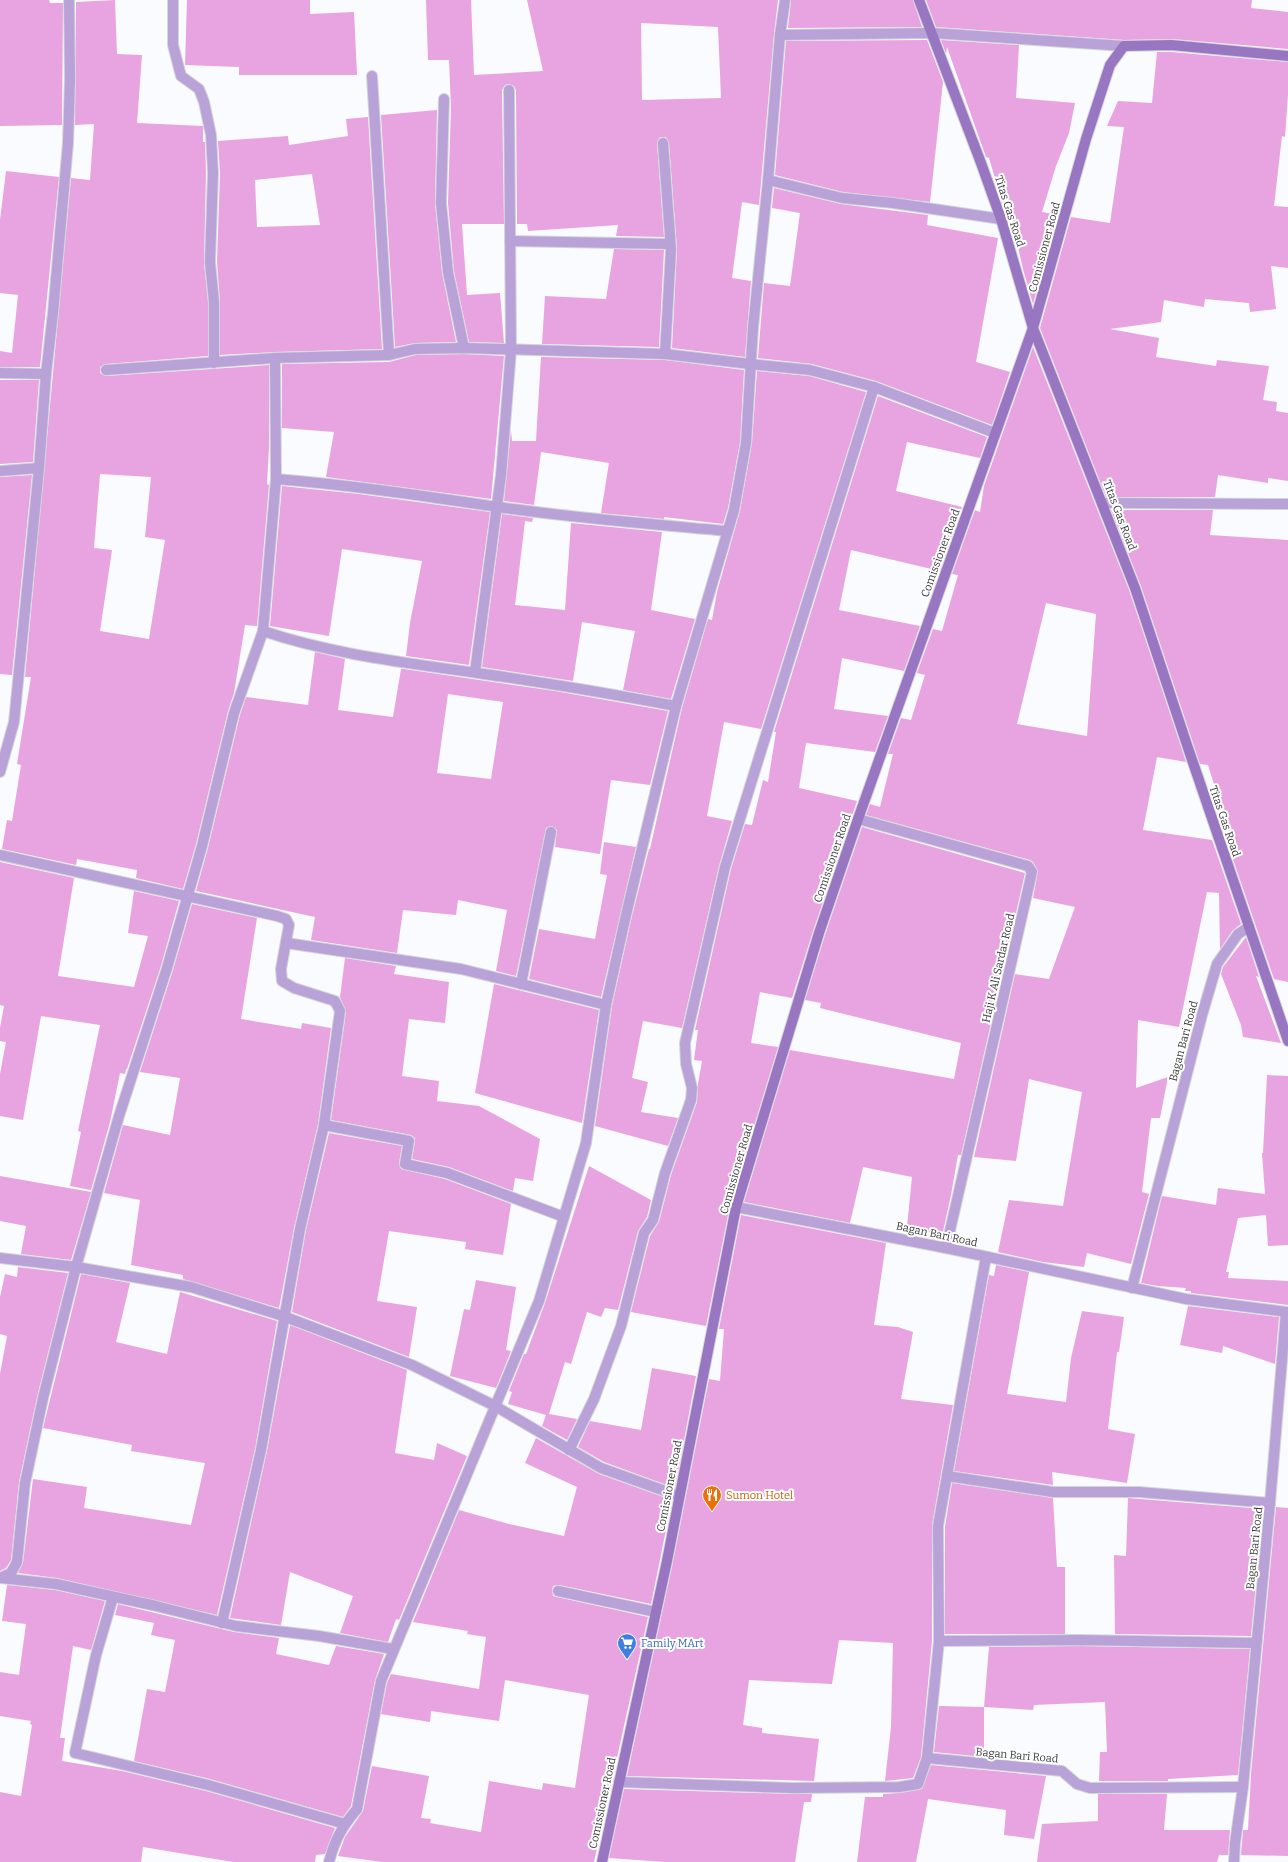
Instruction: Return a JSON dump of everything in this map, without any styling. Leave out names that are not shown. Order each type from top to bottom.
[{"type":"street","points":[[0,772],[14,722],[53,313],[68,143],[70,79],[69,0]]},
{"type":"street","points":[[173,0],[173,45],[181,76],[199,89],[204,102],[211,135],[214,173],[210,262],[214,302],[214,363]]},
{"type":"street","points":[[329,1862],[334,1843],[345,1824],[357,1809],[381,1681],[393,1649],[539,1301],[586,1143],[606,1005],[676,706],[734,510],[746,442],[750,364],[768,180],[780,35],[785,0]]},
{"type":"street","name":"Titas Gas Road","points":[[919,0],[982,163],[1001,219],[1033,328],[1135,588],[1288,1042]]},
{"type":"street","points":[[780,35],[932,33],[1124,46],[1171,45],[1288,56]]},
{"type":"street","name":"Comissioner Road","points":[[602,1862],[656,1612],[736,1207],[819,933],[858,818],[1033,328],[1086,139],[1110,65],[1124,46]]},
{"type":"street","points":[[372,76],[388,355]]},
{"type":"street","points":[[475,672],[497,507],[511,350],[509,90]]},
{"type":"street","points":[[444,99],[441,203],[448,272],[464,348]]},
{"type":"street","points":[[663,143],[670,244],[665,354]]},
{"type":"street","points":[[768,180],[842,198],[893,203],[1001,219]]},
{"type":"street","points":[[510,241],[670,244]]},
{"type":"street","points":[[106,370],[276,358],[388,355],[415,349],[464,348],[665,354],[810,370],[874,387],[995,433]]},
{"type":"street","points":[[276,358],[276,479],[263,631],[234,713],[202,846],[188,896],[118,1116],[76,1267],[43,1398],[25,1483],[17,1562],[11,1572],[0,1578],[56,1584],[113,1596],[236,1626],[319,1636],[393,1649]]},
{"type":"street","points":[[0,373],[46,374]]},
{"type":"street","points":[[569,1450],[594,1398],[621,1326],[644,1233],[654,1220],[664,1173],[690,1100],[692,1088],[686,1064],[685,1043],[725,867],[874,387]]},
{"type":"street","points":[[0,471],[39,468]]},
{"type":"street","points":[[276,479],[408,493],[497,507],[598,519],[727,531]]},
{"type":"street","points":[[1103,504],[1288,504]]},
{"type":"street","points":[[263,631],[295,642],[376,659],[531,680],[676,706]]},
{"type":"street","name":"Haji K Ali Sardar Road","points":[[858,818],[1028,866],[1032,872],[946,1248]]},
{"type":"street","points":[[521,984],[550,832]]},
{"type":"street","points":[[0,854],[286,919],[289,925],[281,968],[282,982],[294,988],[335,1001],[340,1011],[324,1125],[300,1229],[283,1316],[261,1450],[222,1623]]},
{"type":"street","name":"Bagan Bari Road","points":[[1132,1288],[1202,1015],[1217,964],[1238,934],[1248,927]]},
{"type":"street","points":[[286,943],[461,970],[606,1005]]},
{"type":"street","points":[[324,1125],[409,1141],[405,1164],[447,1173],[564,1217]]},
{"type":"street","name":"Bagan Bari Road","points":[[736,1207],[946,1248],[1186,1299],[1287,1312],[1243,1787],[1235,1842],[1234,1862]]},
{"type":"street","points":[[619,1782],[793,1788],[899,1787],[918,1784],[927,1758],[939,1641],[938,1526],[986,1257]]},
{"type":"street","points":[[0,1258],[76,1267],[191,1287],[283,1316],[412,1365],[495,1406],[601,1468],[679,1496]]},
{"type":"street","points":[[948,1476],[1053,1492],[1139,1492],[1270,1503]]},
{"type":"street","points":[[558,1591],[656,1612]]},
{"type":"street","points":[[113,1596],[96,1655],[75,1753],[208,1785],[345,1824]]},
{"type":"street","points":[[939,1641],[1080,1640],[1256,1643]]},
{"type":"street","name":"Bagan Bari Road","points":[[927,1758],[1062,1771],[1078,1784],[1090,1788],[1243,1787]]},
{"type":"building","points":[[0,0],[49,0],[50,3],[63,3],[62,125],[0,126]]},
{"type":"building","points":[[115,0],[117,54],[142,55],[137,123],[203,126],[203,142],[205,142],[206,173],[204,262],[208,302],[208,356],[106,364],[100,367],[100,373],[106,376],[269,365],[269,447],[267,484],[269,485],[257,626],[245,625],[234,693],[228,711],[196,844],[183,889],[136,878],[137,870],[77,859],[76,865],[2,849],[7,820],[12,821],[21,765],[17,764],[31,677],[25,677],[71,178],[90,180],[94,124],[75,125],[76,2]],"holes":[[[100,474],[151,477],[145,537],[165,540],[149,639],[100,631],[112,550],[94,548]]]},
{"type":"building","points":[[187,0],[310,0],[310,14],[354,12],[357,75],[239,75],[239,67],[185,65]]},
{"type":"building","points":[[426,0],[471,0],[474,75],[543,71],[527,0],[778,0],[759,205],[742,202],[732,278],[751,281],[745,357],[672,348],[677,249],[669,143],[666,137],[660,137],[657,143],[664,237],[616,236],[618,225],[528,231],[527,224],[517,224],[516,90],[514,86],[509,84],[505,85],[502,90],[504,224],[462,224],[467,295],[500,293],[504,343],[469,342],[454,271],[448,203],[451,108],[449,60],[428,60]],"holes":[[[641,23],[718,27],[721,98],[642,100]]]},
{"type":"building","points":[[791,0],[913,0],[922,27],[788,28]]},
{"type":"building","points":[[926,0],[1252,0],[1251,8],[1288,12],[1288,49],[1172,39],[1124,40],[936,27]]},
{"type":"building","points":[[927,40],[943,82],[930,202],[843,192],[775,175],[786,41]]},
{"type":"building","points":[[941,40],[1019,45],[1016,98],[1075,103],[1069,133],[1056,166],[1042,212],[1058,215],[1033,304],[1023,269],[1006,194],[1004,208],[989,158],[986,157],[947,47],[946,54]]},
{"type":"building","points":[[1157,52],[1288,62],[1288,95],[1285,137],[1282,136],[1274,206],[1288,207],[1288,268],[1271,266],[1276,309],[1250,312],[1249,303],[1205,299],[1204,307],[1164,300],[1161,322],[1110,329],[1159,338],[1156,357],[1216,366],[1217,360],[1269,366],[1263,400],[1277,402],[1276,411],[1288,413],[1288,481],[1268,478],[1268,483],[1218,475],[1215,497],[1106,497],[1040,328],[1071,217],[1110,223],[1124,127],[1107,126],[1118,101],[1152,103]]},
{"type":"building","points":[[437,110],[435,204],[442,273],[456,342],[415,343],[395,347],[381,115]]},
{"type":"building","points":[[368,117],[382,349],[220,355],[220,302],[217,262],[220,173],[218,141],[288,136],[289,145],[348,136],[346,119]],"holes":[[[312,174],[320,225],[257,227],[255,180]]]},
{"type":"building","points":[[6,171],[59,177],[40,367],[0,367],[0,351],[12,353],[18,295],[0,293],[0,220]]},
{"type":"building","points":[[774,188],[841,204],[928,215],[927,225],[998,238],[976,362],[1010,372],[992,425],[876,381],[812,364],[758,358],[764,283],[790,286],[800,213],[772,208]]},
{"type":"building","points":[[614,249],[664,250],[659,347],[542,344],[545,296],[606,299]]},
{"type":"building","points":[[1033,347],[1129,590],[1186,762],[1157,757],[1143,830],[1212,840],[1241,924],[1233,930],[1220,949],[1219,893],[1207,892],[1179,1027],[1138,1020],[1136,1088],[1168,1077],[1160,1118],[1151,1118],[1142,1192],[1149,1194],[1131,1264],[1087,1253],[1084,1267],[1043,1262],[998,1252],[1009,1200],[1063,1206],[1082,1092],[1029,1079],[1016,1161],[974,1157],[1015,974],[1049,979],[1075,907],[1033,898],[1038,871],[1033,862],[1030,860],[866,815],[870,804],[880,807],[893,754],[888,754],[901,718],[911,720],[925,675],[917,673],[933,629],[942,631],[958,575],[952,574],[975,510],[980,512],[984,486]],"holes":[[[1046,603],[1096,614],[1087,736],[1017,724]]]},
{"type":"building","points":[[464,354],[504,356],[491,499],[326,477],[334,432],[282,428],[282,364],[389,362],[416,355]]},
{"type":"building","points":[[541,357],[665,360],[744,370],[740,442],[728,508],[723,524],[664,517],[664,519],[601,513],[609,463],[541,452],[534,505],[504,501],[511,430],[512,441],[536,441]]},
{"type":"building","points":[[757,371],[809,376],[866,392],[761,729],[724,722],[707,816],[732,821],[719,866],[682,1028],[643,1021],[632,1078],[648,1082],[641,1112],[678,1118],[668,1146],[595,1126],[612,1006],[632,916],[650,849],[682,708],[708,619],[712,620],[717,592],[740,511],[752,443]]},
{"type":"building","points":[[0,380],[39,380],[33,462],[0,464]]},
{"type":"building","points":[[878,396],[987,437],[980,458],[907,442],[896,491],[962,507],[940,571],[851,550],[839,610],[920,626],[904,671],[842,658],[834,709],[888,716],[875,752],[806,743],[799,788],[857,801],[792,998],[760,992],[751,1043],[778,1047],[730,1205],[706,1326],[631,1312],[650,1236],[659,1222],[671,1175],[697,1102],[702,1061],[694,1060],[698,1030],[695,1030],[731,869],[745,824],[752,825],[763,780],[768,782],[776,732],[774,732]]},
{"type":"building","points":[[32,475],[12,675],[0,674],[0,477]]},
{"type":"building","points":[[282,486],[359,494],[490,512],[469,665],[406,656],[410,623],[422,561],[342,549],[329,636],[270,626]]},
{"type":"building","points":[[1111,510],[1213,510],[1210,535],[1288,540],[1288,982],[1274,979],[1227,842],[1232,842],[1208,765],[1200,764],[1141,586]]},
{"type":"building","points":[[502,514],[533,518],[532,522],[525,521],[515,605],[565,610],[571,523],[662,532],[651,610],[695,619],[671,699],[623,690],[635,631],[582,622],[573,681],[482,667]]},
{"type":"building","points":[[315,652],[345,659],[338,710],[393,717],[401,669],[404,669],[555,691],[668,711],[650,785],[611,780],[600,854],[555,847],[557,830],[552,826],[546,828],[516,976],[496,971],[507,910],[458,900],[456,915],[403,910],[397,953],[311,940],[315,917],[196,891],[208,848],[240,715],[246,697],[308,705]],"holes":[[[448,694],[503,702],[491,779],[437,773]]]},
{"type":"building","points":[[862,827],[1025,873],[961,1155],[958,1155],[942,1236],[907,1227],[912,1177],[863,1167],[850,1223],[744,1202],[790,1050],[954,1079],[961,1043],[820,1008],[821,1003],[805,1000],[825,935]]},
{"type":"building","points":[[604,842],[636,847],[601,997],[529,979],[539,929],[595,939],[607,875],[600,874]]},
{"type":"building","points":[[0,862],[74,878],[58,976],[134,987],[148,936],[128,933],[134,891],[179,901],[161,966],[127,1069],[125,1074],[120,1073],[110,1122],[91,1190],[70,1186],[81,1132],[78,1131],[100,1025],[41,1016],[23,1120],[0,1116],[0,1074],[6,1042],[0,1041],[0,1028],[4,1006],[0,1005]]},
{"type":"building","points":[[192,904],[257,918],[241,1019],[301,1029],[302,1023],[331,1028],[318,1124],[294,1228],[279,1308],[183,1279],[183,1275],[131,1265],[140,1200],[104,1193],[123,1125],[170,1135],[180,1078],[140,1072],[173,970]]},
{"type":"building","points":[[1246,937],[1259,977],[1256,976],[1281,1043],[1243,1037],[1241,1025],[1221,974],[1223,967]]},
{"type":"building","points":[[345,958],[396,966],[394,974],[449,982],[445,1023],[409,1019],[402,1076],[439,1081],[437,1101],[479,1106],[540,1139],[533,1181],[515,1178],[513,1191],[449,1167],[412,1159],[415,1138],[411,1135],[331,1120],[346,1012],[340,997]]},
{"type":"building","points":[[494,984],[599,1010],[582,1123],[475,1093]]},
{"type":"building","points":[[1267,1075],[1288,1076],[1288,1245],[1268,1246],[1266,1215],[1238,1218],[1226,1272],[1229,1272],[1228,1278],[1288,1281],[1288,1305],[1191,1293],[1191,1291],[1185,1291],[1186,1288],[1141,1283],[1162,1196],[1216,1205],[1218,1188],[1265,1194],[1262,1153]]},
{"type":"building","points":[[329,1133],[402,1146],[399,1163],[401,1169],[445,1179],[511,1204],[503,1255],[465,1249],[466,1242],[389,1231],[377,1301],[417,1307],[409,1357],[292,1312],[306,1230]]},
{"type":"building","points":[[589,1166],[651,1200],[647,1217],[638,1231],[618,1310],[605,1308],[601,1317],[587,1312],[571,1364],[565,1362],[549,1414],[577,1419],[567,1440],[542,1426],[546,1415],[508,1404],[512,1392],[509,1391],[524,1354],[526,1354],[545,1303]]},
{"type":"building","points":[[0,1176],[91,1192],[71,1260],[21,1254],[26,1226],[0,1221]]},
{"type":"building","points":[[741,1215],[886,1243],[874,1325],[898,1327],[913,1332],[901,1399],[953,1405],[932,1525],[932,1641],[921,1757],[913,1778],[885,1781],[891,1727],[893,1643],[839,1640],[832,1684],[749,1680],[743,1725],[762,1728],[762,1733],[819,1739],[814,1781],[627,1776],[673,1562],[709,1379],[720,1381],[724,1329],[719,1329]]},
{"type":"building","points":[[996,1265],[1029,1272],[1007,1394],[1066,1402],[1071,1358],[1082,1311],[1124,1317],[1119,1352],[1117,1352],[1108,1429],[1135,1434],[1127,1483],[1052,1472],[1053,1485],[954,1471],[989,1275],[994,1276]]},
{"type":"building","points":[[18,1267],[68,1273],[37,1397],[19,1482],[11,1560],[6,1568],[0,1571],[0,1374],[7,1336],[0,1334],[0,1297],[5,1274],[17,1277]]},
{"type":"building","points":[[81,1274],[130,1283],[116,1342],[167,1354],[180,1292],[277,1321],[255,1449],[217,1615],[57,1578],[18,1573],[23,1563],[33,1479],[87,1487],[84,1508],[191,1525],[205,1463],[131,1451],[132,1445],[43,1428]]},
{"type":"building","points":[[476,1280],[516,1287],[506,1350],[511,1351],[496,1388],[450,1376],[464,1309],[470,1310]]},
{"type":"building","points":[[1188,1306],[1279,1317],[1275,1364],[1223,1346],[1222,1353],[1180,1345]]},
{"type":"building","points":[[290,1325],[407,1370],[395,1453],[434,1460],[437,1443],[467,1456],[399,1620],[396,1619],[388,1642],[340,1633],[353,1596],[290,1572],[281,1625],[230,1618],[267,1451]]},
{"type":"building","points":[[652,1368],[696,1376],[675,1488],[604,1462],[578,1447],[590,1421],[641,1430]]},
{"type":"building","points":[[536,1438],[599,1474],[672,1500],[651,1604],[559,1585],[553,1586],[552,1590],[553,1596],[648,1617],[594,1862],[382,1862],[338,1856],[345,1837],[363,1811],[372,1766],[429,1776],[421,1818],[431,1819],[430,1823],[481,1832],[489,1781],[542,1790],[543,1783],[575,1788],[589,1695],[505,1680],[499,1721],[431,1711],[430,1722],[381,1714],[387,1683],[391,1674],[479,1689],[486,1637],[467,1634],[468,1631],[413,1622],[459,1510],[509,1524],[564,1536],[577,1487],[525,1463]]},
{"type":"building","points":[[952,1483],[1053,1498],[1057,1567],[1065,1567],[1065,1634],[945,1634],[945,1527]]},
{"type":"building","points":[[1128,1498],[1263,1509],[1251,1636],[1115,1634],[1114,1555],[1126,1556]]},
{"type":"building","points":[[1276,1507],[1288,1508],[1288,1856],[1241,1855],[1243,1830],[1248,1830],[1251,1774]]},
{"type":"building","points":[[7,1585],[55,1590],[105,1601],[91,1650],[73,1646],[60,1738],[65,1738],[62,1761],[122,1771],[206,1791],[335,1828],[325,1854],[316,1855],[315,1862],[233,1862],[143,1847],[141,1862],[0,1862],[0,1792],[21,1796],[32,1725],[30,1724],[31,1721],[0,1716],[0,1672],[19,1675],[26,1624],[2,1621]]},
{"type":"building","points":[[118,1604],[234,1632],[279,1638],[276,1654],[329,1665],[336,1646],[384,1654],[375,1680],[351,1806],[343,1817],[210,1779],[134,1761],[147,1689],[165,1692],[175,1640],[151,1635],[154,1623],[115,1615]]},
{"type":"building","points":[[1079,1646],[1250,1649],[1238,1775],[1168,1779],[1168,1781],[1099,1781],[1100,1752],[1107,1752],[1105,1702],[1034,1705],[1033,1710],[984,1707],[989,1647]]},
{"type":"building","points":[[939,1706],[984,1707],[984,1757],[934,1752]]},
{"type":"building","points":[[931,1765],[1046,1776],[1034,1839],[1004,1835],[1006,1810],[928,1799],[916,1862],[857,1862],[865,1797],[883,1797],[883,1794],[922,1789]]},
{"type":"building","points":[[624,1789],[812,1794],[811,1802],[804,1802],[795,1862],[665,1862],[609,1858]]},
{"type":"building","points":[[1098,1794],[1167,1794],[1164,1830],[1230,1830],[1228,1855],[1219,1855],[1217,1862],[1037,1862],[1042,1824],[1098,1821]]},
{"type":"place","name":"Sumon Hotel","points":[[712,1512]]},
{"type":"place","name":"Family MArt","points":[[627,1660]]}]
